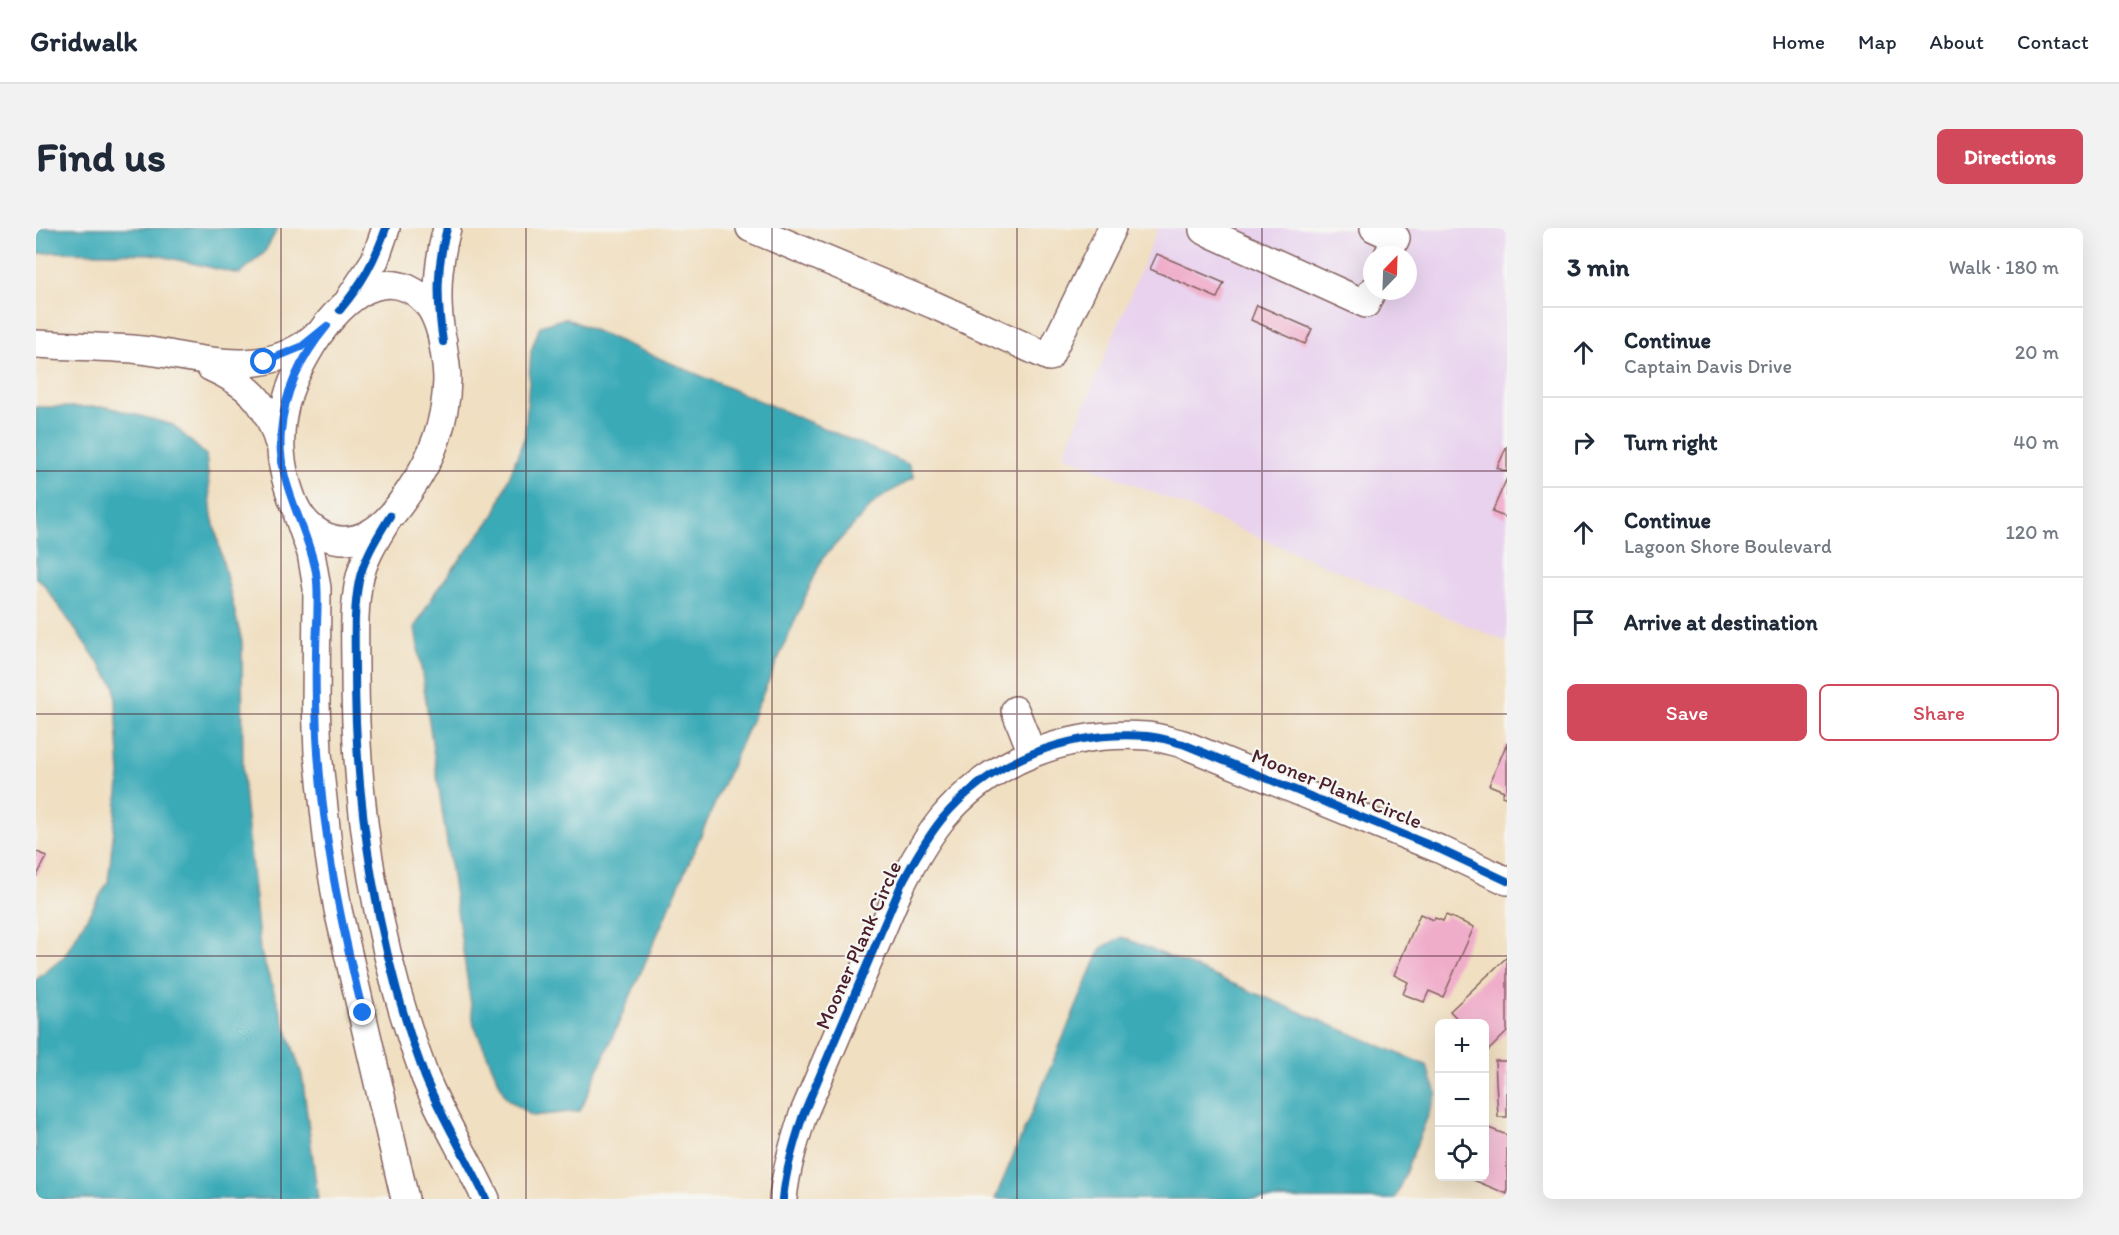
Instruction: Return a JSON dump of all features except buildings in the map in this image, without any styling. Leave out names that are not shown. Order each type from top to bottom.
[{"type":"street","points":[[386,228],[375,260],[367,274],[304,357],[289,392],[280,434],[284,471],[292,501],[308,543],[316,580],[318,753],[334,888],[405,1199]]},
{"type":"street","points":[[447,228],[438,273],[438,296],[447,378],[442,421],[435,445],[415,482],[390,516],[362,568],[357,599],[355,699],[361,793],[369,856],[384,934],[409,1030],[426,1079],[486,1199]]},
{"type":"street","points":[[750,228],[934,305],[1049,357],[1112,228]]},
{"type":"street","points":[[934,305],[941,300],[953,299],[1030,331],[1044,327],[1054,315],[1094,228]]},
{"type":"street","points":[[1204,228],[1203,230],[1366,304],[1368,300]]},
{"type":"street","points":[[1374,228],[1396,238],[1392,246]]},
{"type":"street","points":[[36,344],[134,350],[243,364],[272,360],[301,347],[359,294],[383,285],[402,286],[421,297],[439,324],[443,342]]},
{"type":"street","points":[[190,357],[234,378],[256,397],[271,419],[281,451]]},
{"type":"street","points":[[292,501],[301,517],[311,527],[325,537],[341,541],[359,540],[375,531],[390,516]]},
{"type":"street","points":[[1015,710],[1032,753]]},
{"type":"street","name":"Mooner Plank Circle","points":[[783,1199],[790,1152],[803,1115],[901,885],[921,850],[943,819],[972,790],[1004,767],[1043,748],[1086,738],[1122,735],[1149,736],[1183,744],[1439,849],[1507,880]]},
{"type":"shaded area","points":[[1158,228],[1507,228],[1507,642],[1064,455]]},
{"type":"water","points":[[36,228],[278,228],[264,253],[239,274],[152,254],[54,252],[36,254]]},
{"type":"water","points":[[565,318],[908,464],[914,477],[876,501],[822,559],[580,1111],[532,1116],[506,1098],[474,1025],[415,627],[436,591],[495,514],[525,436],[531,351],[540,326]]},
{"type":"water","points":[[36,407],[108,407],[173,425],[206,455],[212,516],[242,642],[243,779],[260,950],[302,1075],[318,1199],[36,1199],[36,980],[64,957],[108,882],[120,775],[115,686],[42,582],[36,578]]},
{"type":"water","points":[[1122,937],[1426,1065],[1435,1088],[1435,1098],[1395,1199],[995,1199],[1101,948]]},
{"type":"cycle path","points":[[340,310],[367,271],[386,228]]},
{"type":"cycle path","points":[[443,342],[439,285],[443,242],[447,228]]},
{"type":"cycle path","points":[[390,516],[364,564],[356,603],[356,723],[364,826],[382,928],[408,1028],[432,1093],[486,1199]]},
{"type":"cycle path","points":[[783,1199],[788,1167],[803,1115],[910,868],[936,827],[962,798],[984,780],[1034,753],[1061,744],[1118,735],[1160,738],[1183,744],[1439,849],[1507,881]]},
{"type":"route","points":[[264,362],[301,347],[327,326],[304,357],[289,392],[280,434],[287,484],[316,573],[316,704],[323,805],[338,910],[363,1013]]}]
